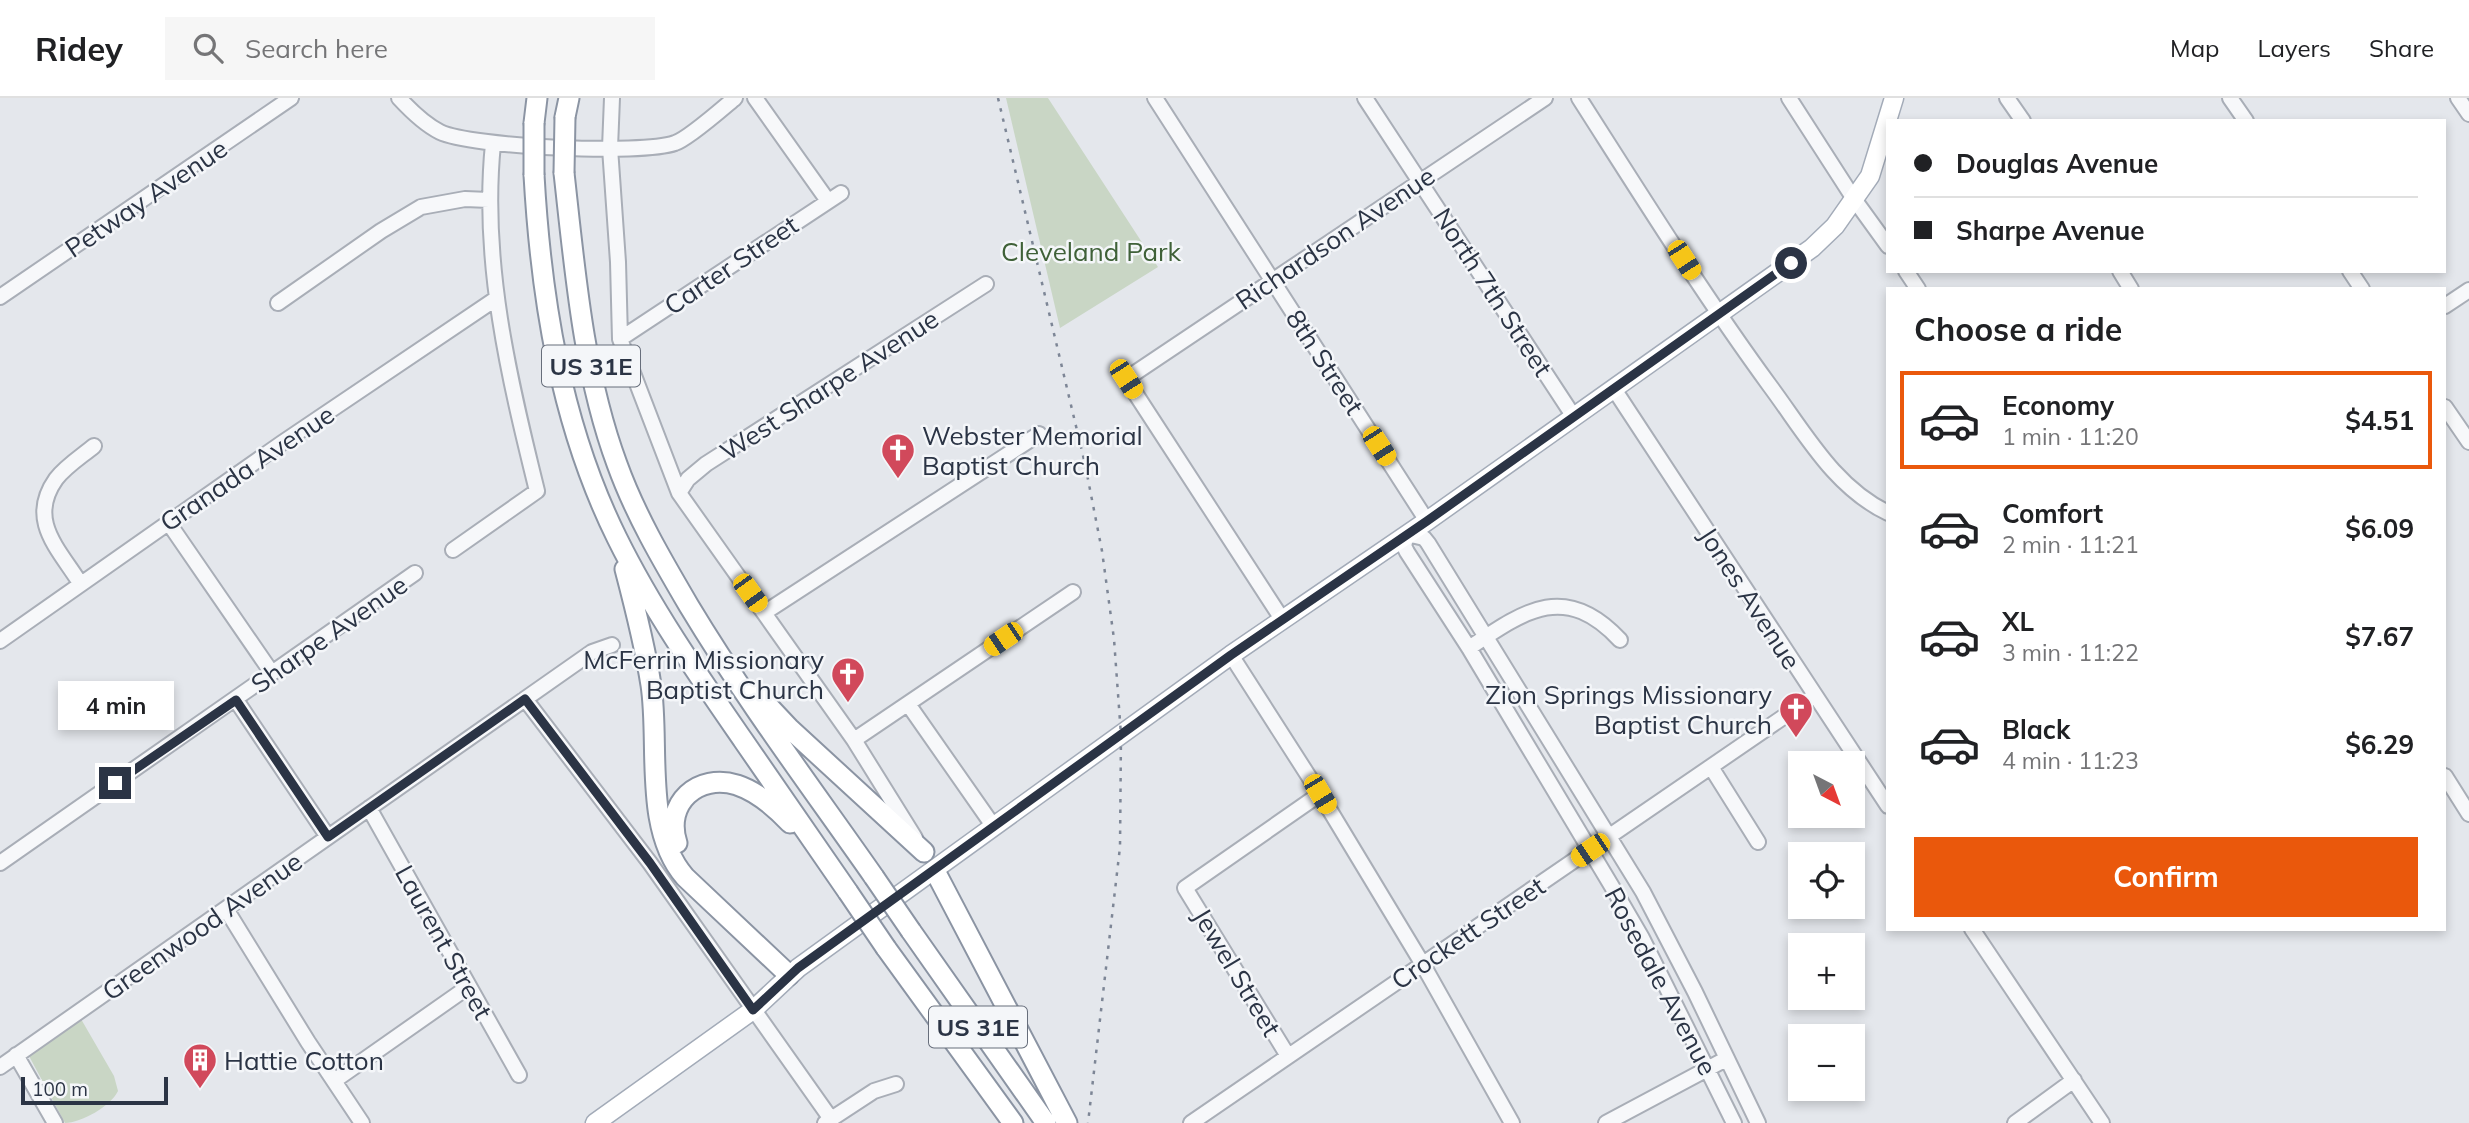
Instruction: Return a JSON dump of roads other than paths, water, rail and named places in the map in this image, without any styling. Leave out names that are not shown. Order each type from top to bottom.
[{"type":"highway","name":"US 31E","points":[[537,98],[534,175],[542,282],[553,344],[574,426],[617,538],[659,614],[691,664],[886,948],[1013,1123]]},
{"type":"highway","name":"US 31E","points":[[567,107],[565,173],[575,279],[598,405],[613,453],[655,549],[719,656],[911,931],[1059,1120]]},
{"type":"highway","points":[[617,538],[636,611],[651,687],[657,809],[667,846],[677,868],[685,877],[794,971]]},
{"type":"highway","points":[[719,656],[789,728],[924,852]]},
{"type":"highway","points":[[794,971],[691,869],[673,830],[674,814],[691,790],[718,782],[736,785],[753,792],[775,807],[831,868]]},
{"type":"highway","points":[[935,871],[1059,1120]]},
{"type":"main road","points":[[1888,119],[1894,98]]},
{"type":"main road","points":[[595,1123],[753,1010],[794,971],[1231,655],[1427,521],[1812,248],[1835,226],[1870,176],[1886,124]]},
{"type":"main road","points":[[924,852],[935,871]]},
{"type":"street","name":"Petway Avenue","points":[[0,298],[291,98]]},
{"type":"street","points":[[399,98],[417,117],[441,132],[462,139],[493,144],[643,149],[677,143],[735,98]]},
{"type":"street","points":[[612,98],[610,148],[620,338],[679,493],[854,740],[924,852]]},
{"type":"street","points":[[755,98],[828,201]]},
{"type":"street","name":"8th Street","points":[[1155,98],[1427,521]]},
{"type":"street","name":"North 7th Street","points":[[1365,98],[1574,417]]},
{"type":"street","name":"Richardson Avenue","points":[[1282,620],[1126,379],[1545,98]]},
{"type":"street","points":[[1579,98],[1718,314],[1835,475],[1870,504],[1886,512]]},
{"type":"street","points":[[1790,98],[1854,199],[1886,243]]},
{"type":"street","points":[[2007,98],[2022,119]]},
{"type":"street","points":[[2230,98],[2245,119]]},
{"type":"street","points":[[2458,98],[2469,114]]},
{"type":"street","points":[[453,550],[537,491],[514,396],[497,298],[489,200],[493,144]]},
{"type":"street","name":"Carter Street","points":[[620,338],[841,193]]},
{"type":"street","points":[[278,303],[381,231],[421,207],[465,199],[489,200]]},
{"type":"street","name":"West Sharpe Avenue","points":[[679,493],[688,478],[706,464],[986,284]]},
{"type":"street","points":[[2446,305],[2469,290]]},
{"type":"street","name":"Granada Avenue","points":[[0,641],[168,522],[497,298]]},
{"type":"street","name":"Jones Avenue","points":[[1614,389],[1886,803]]},
{"type":"street","points":[[2446,409],[2469,442]]},
{"type":"street","points":[[764,613],[1039,435]]},
{"type":"street","points":[[80,583],[50,538],[44,521],[43,507],[58,477],[94,446]]},
{"type":"street","points":[[168,522],[272,673]]},
{"type":"street","name":"Rosedale Avenue","points":[[1734,1123],[1642,938],[1469,648],[1407,552],[1404,546],[1407,534],[1421,537],[1428,542],[1643,892],[1758,1123]]},
{"type":"street","name":"Sharpe Avenue","points":[[0,863],[415,573]]},
{"type":"street","points":[[854,740],[1073,592]]},
{"type":"street","points":[[1469,648],[1534,610],[1556,606],[1574,608],[1596,618],[1620,640]]},
{"type":"street","name":"Greenwood Avenue","points":[[0,1067],[592,652],[612,645]]},
{"type":"street","points":[[1231,655],[1320,794],[1422,963],[1511,1123]]},
{"type":"street","name":"Crockett Street","points":[[1191,1123],[1814,696]]},
{"type":"street","points":[[525,699],[650,863],[828,1121],[874,1091],[896,1084]]},
{"type":"street","points":[[236,700],[328,837]]},
{"type":"street","points":[[908,704],[994,827]]},
{"type":"street","points":[[1710,767],[1758,842]]},
{"type":"street","points":[[2446,777],[2467,804]]},
{"type":"street","name":"Jewel Street","points":[[1288,1056],[1185,888],[1320,794]]},
{"type":"street","name":"Laurent Street","points":[[369,808],[519,1075]]},
{"type":"street","points":[[226,909],[362,1123]]},
{"type":"street","points":[[1973,931],[2102,1123]]},
{"type":"street","points":[[334,1081],[468,987]]},
{"type":"street","points":[[16,1055],[55,1123]]},
{"type":"street","points":[[1606,1123],[1726,1059]]},
{"type":"street","points":[[2015,1123],[2074,1080]]},
{"type":"railway","points":[[998,98],[1085,464],[1102,551],[1114,639],[1121,735],[1120,847],[1088,1123]]},
{"type":"place","name":"Webster Memorial Baptist Church","points":[[898,480]]},
{"type":"place","name":"McFerrin Missionary Baptist Church","points":[[848,704]]},
{"type":"place","name":"Zion Springs Missionary Baptist Church","points":[[1796,739]]},
{"type":"place","name":"Hattie Cotton","points":[[200,1090]]},
{"type":"park label","name":"Cleveland Park","points":[[1091,251]]}]
